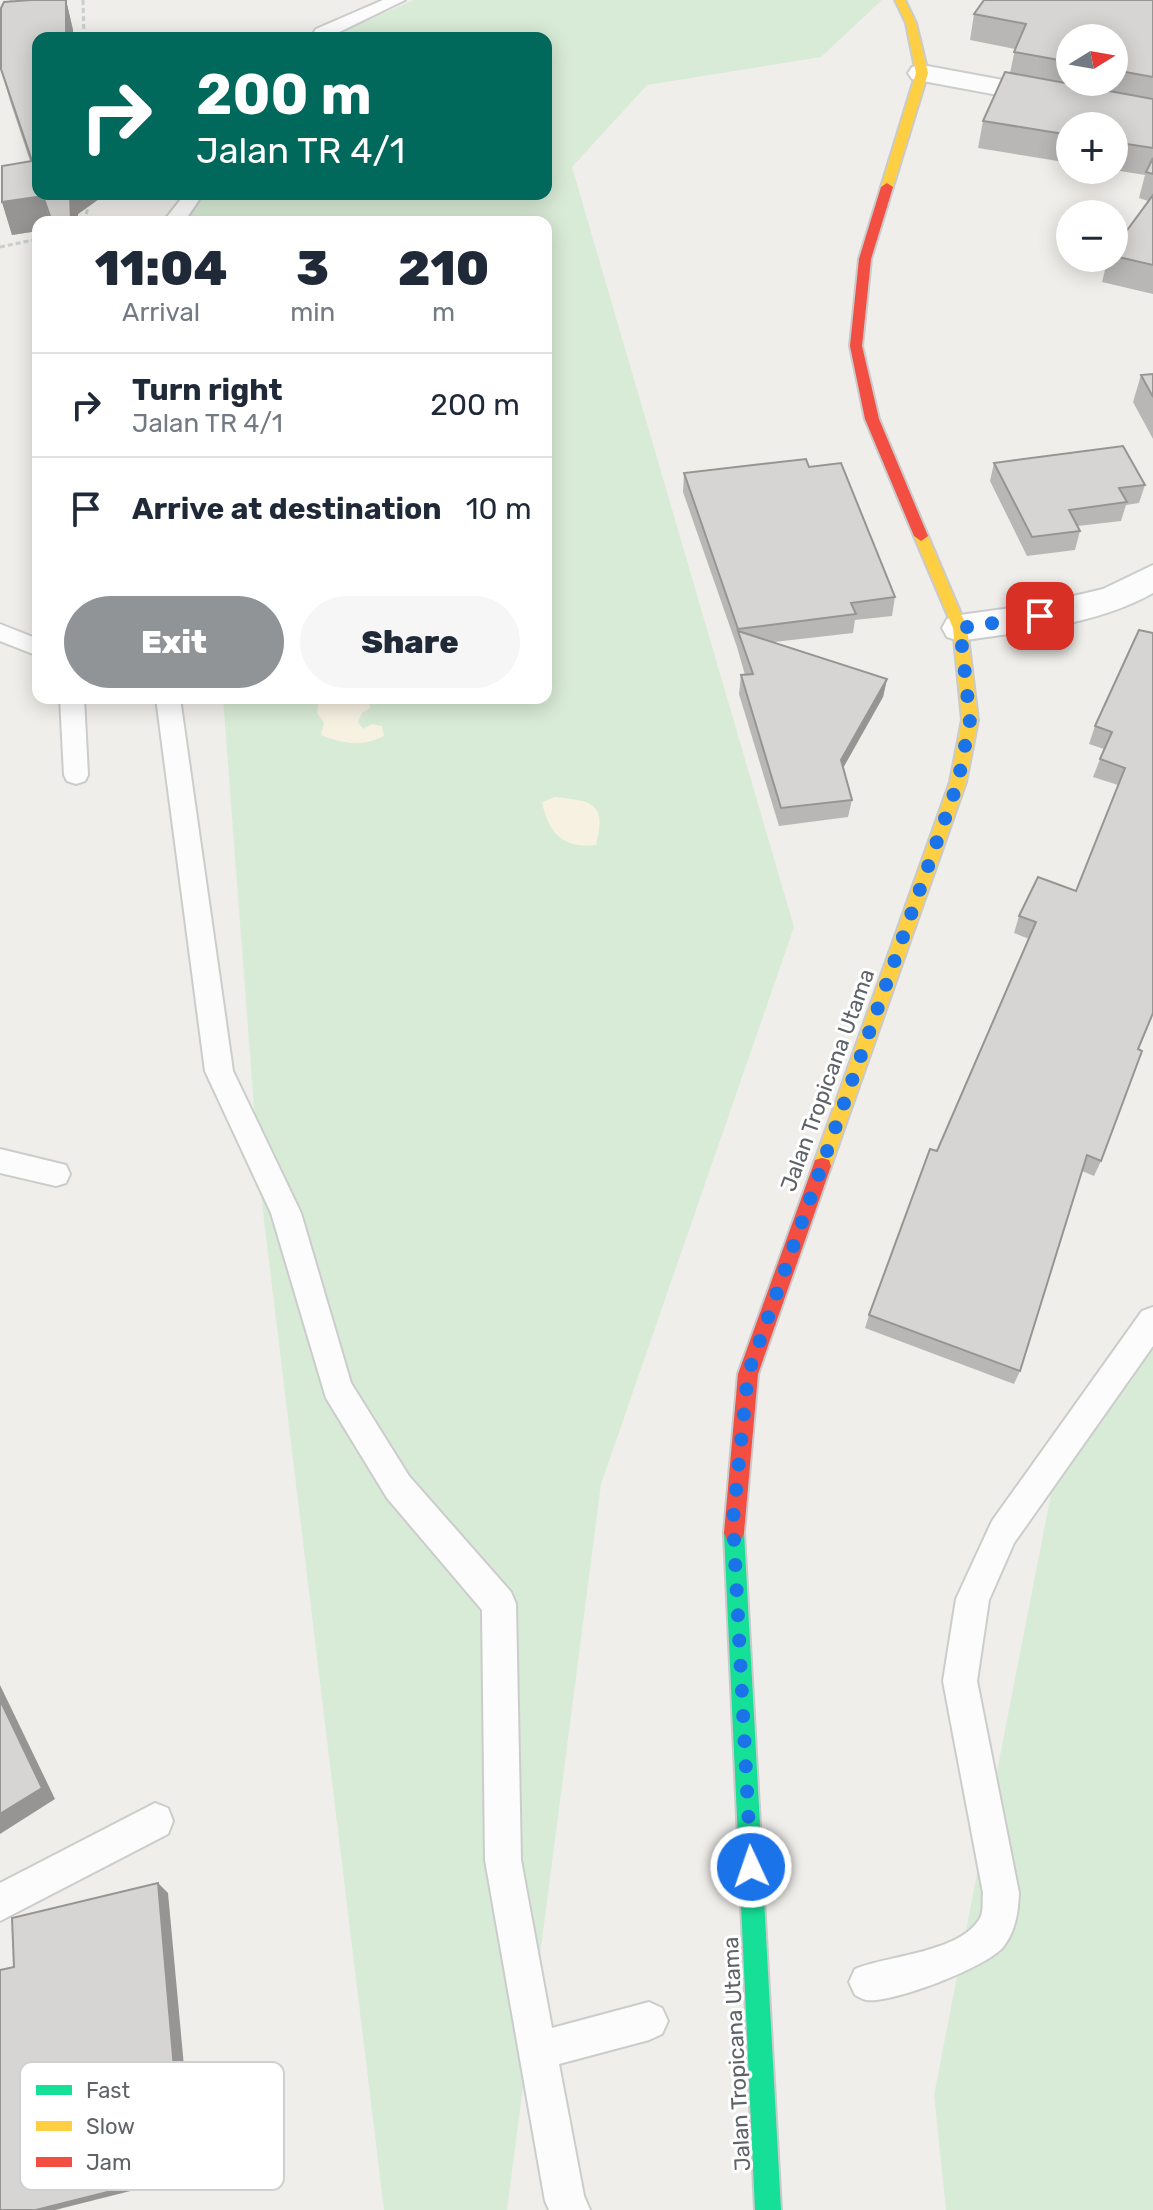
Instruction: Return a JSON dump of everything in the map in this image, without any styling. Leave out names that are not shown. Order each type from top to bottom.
[{"type":"street","name":"Jalan Tropicana Utama","points":[[768,2210],[733,1520],[748,1374],[958,782],[970,720],[960,628],[872,419],[856,346],[865,259],[922,73],[911,23],[900,0]]},
{"type":"street","points":[[922,73],[1153,116]]},
{"type":"street","points":[[960,628],[1040,616],[1114,599],[1153,577]]},
{"type":"lane","points":[[0,35],[21,0]]},
{"type":"lane","points":[[324,32],[397,0]]},
{"type":"lane","points":[[0,632],[32,645]]},
{"type":"lane","points":[[72,704],[76,775]]},
{"type":"lane","points":[[169,704],[219,1071],[286,1213],[337,1388],[398,1487],[499,1604],[503,1860],[564,2207]]},
{"type":"lane","points":[[0,1161],[56,1174]]},
{"type":"lane","points":[[868,1982],[961,1957],[982,1944],[998,1920],[1001,1893],[960,1681],[973,1599],[1003,1532],[1153,1321]]},
{"type":"lane","points":[[0,1903],[155,1821]]},
{"type":"lane","points":[[538,2051],[649,2021]]},
{"type":"path","points":[[83,0],[84,32]]},
{"type":"path","points":[[0,247],[32,240]]},
{"type":"green space","points":[[414,0],[882,0],[821,57],[647,85],[572,167],[794,927],[601,1484],[507,2210],[384,2210],[260,1187],[223,704],[552,704],[552,216],[187,216],[185,200],[552,200],[552,32],[340,32]]},
{"type":"green space","points":[[1153,1329],[1153,2210],[946,2210],[934,2095],[1052,1489]]},
{"type":"sand","points":[[318,704],[370,704],[358,722],[363,729],[372,724],[382,726],[384,736],[368,742],[352,743],[321,735],[324,723],[317,713]]},
{"type":"sand","points":[[555,797],[587,802],[593,806],[600,820],[596,845],[574,844],[559,837],[553,830],[542,802]]},
{"type":"building","points":[[66,0],[66,32],[32,32],[32,161],[1,69],[1,8],[4,2]]},
{"type":"building","points":[[984,0],[1153,0],[1153,77],[1128,73],[1128,24],[1056,24],[1056,60],[1014,52],[1026,24],[974,14]]},
{"type":"building","points":[[1005,72],[1056,81],[1056,96],[1128,94],[1153,99],[1153,148],[1128,144],[1128,112],[1056,112],[1056,133],[983,121]]},
{"type":"building","points":[[1153,158],[1153,174],[1146,172]]},
{"type":"building","points":[[32,161],[32,198],[2,202],[2,166]]},
{"type":"building","points":[[1153,195],[1153,265],[1128,259],[1128,229]]},
{"type":"building","points":[[44,200],[70,200],[71,216],[50,216]]},
{"type":"building","points":[[1153,374],[1153,397],[1141,375]]},
{"type":"building","points":[[1123,446],[1145,485],[1119,488],[1127,502],[1069,510],[1080,531],[1032,537],[994,463]]},
{"type":"building","points":[[806,459],[809,467],[841,463],[895,597],[851,603],[856,614],[738,629],[684,473]]},
{"type":"building","points":[[1139,630],[1153,633],[1153,1013],[1101,1161],[1087,1155],[1020,1371],[869,1315],[930,1149],[937,1151],[1036,922],[1019,916],[1038,877],[1076,891],[1125,768],[1100,759],[1112,732],[1095,726]]},
{"type":"building","points":[[738,631],[887,679],[841,760],[852,800],[781,808],[741,675],[753,674]]},
{"type":"building","points":[[0,1700],[42,1788],[0,1814]]},
{"type":"building","points":[[158,1883],[173,2062],[20,2062],[20,2190],[115,2190],[36,2210],[0,2210],[0,1970],[14,1967],[12,1918]]},
{"type":"traffic: fast","points":[[734,1533],[768,2210]]},
{"type":"traffic: slow","points":[[887,187],[922,73],[911,23],[900,0]]},
{"type":"traffic: slow","points":[[822,1166],[958,782],[970,720],[960,628],[921,536]]},
{"type":"traffic: jam","points":[[887,187],[865,259],[856,346],[872,419],[921,536]]},
{"type":"traffic: jam","points":[[734,1533],[748,1374],[822,1166]]},
{"type":"route","points":[[751,1867],[733,1520],[748,1374],[958,782],[970,720],[960,628],[1040,616]]}]
